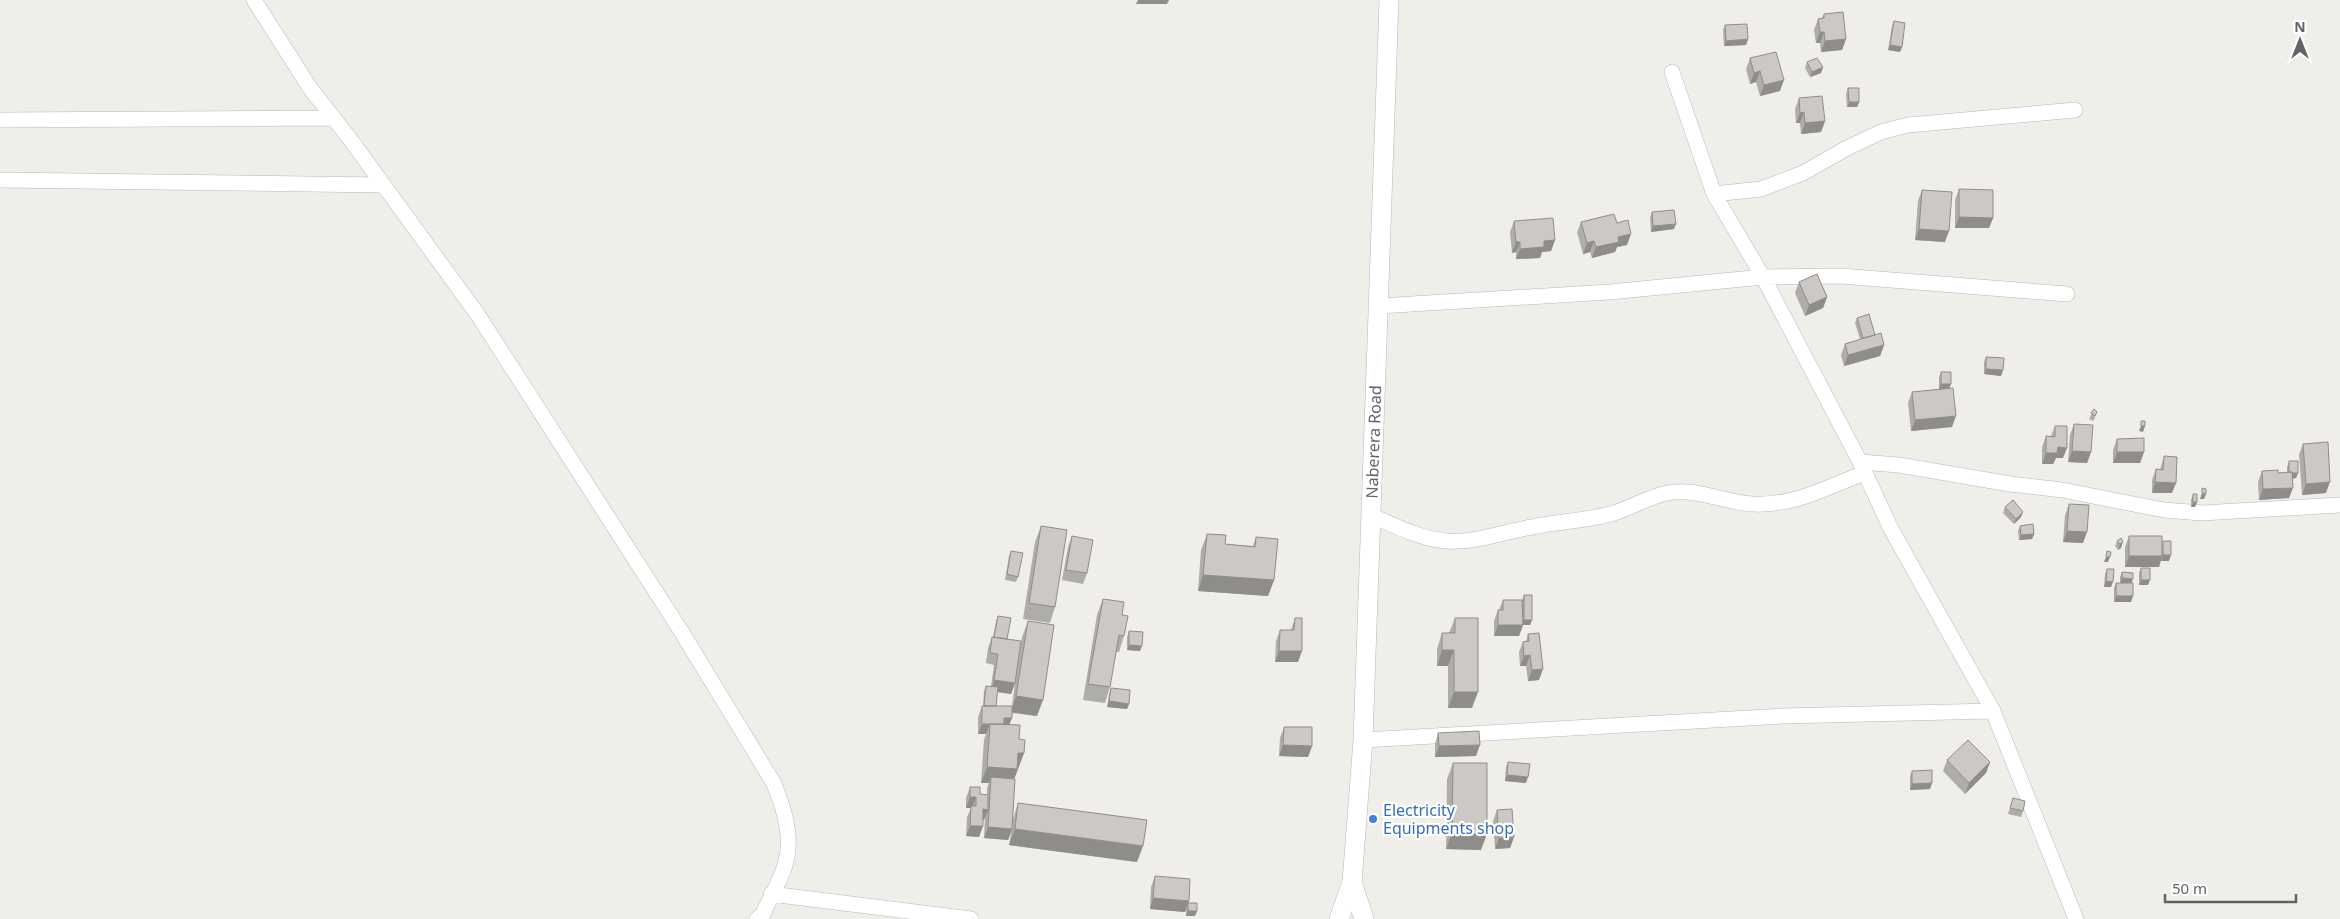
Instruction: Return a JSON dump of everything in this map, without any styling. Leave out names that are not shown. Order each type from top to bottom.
[{"type":"street","points":[[254,0],[310,88],[478,315],[680,631],[773,782],[780,797],[788,841],[786,861],[763,917]]},
{"type":"street","name":"Naberera Road","points":[[1339,919],[1352,882],[1363,740],[1389,0]]},
{"type":"street","points":[[1672,72],[1714,194],[1763,277],[1918,578],[1993,711],[2076,919]]},
{"type":"street","points":[[1714,194],[1761,189],[1803,173],[1847,148],[1881,132],[1908,125],[2075,110]]},
{"type":"street","points":[[0,120],[334,118]]},
{"type":"street","points":[[0,180],[383,186]]},
{"type":"street","points":[[1379,306],[1610,292],[1763,277],[1842,276],[2067,294]]},
{"type":"street","points":[[1370,516],[1428,538],[1447,541],[1491,538],[1532,526],[1583,521],[1668,493],[1688,491],[1732,502],[1784,504],[1862,468],[1898,465],[2010,484],[2062,490],[2164,510],[2202,513],[2340,505]]},
{"type":"street","points":[[1363,740],[1783,716],[1993,711]]},
{"type":"street","name":"Naberera Road","points":[[1352,882],[1364,919]]},
{"type":"street","points":[[771,894],[971,919]]},
{"type":"building","points":[[1843,12],[1846,39],[1825,41],[1824,32],[1820,32],[1818,19],[1824,18],[1824,14]]},
{"type":"building","points":[[1894,21],[1905,23],[1902,47],[1890,45]]},
{"type":"building","points":[[1747,24],[1748,39],[1726,41],[1725,25]]},
{"type":"building","points":[[1776,52],[1784,80],[1764,85],[1760,71],[1754,73],[1750,58]]},
{"type":"building","points":[[1817,58],[1823,67],[1812,72],[1807,62]]},
{"type":"building","points":[[1848,88],[1859,88],[1859,102],[1849,102]]},
{"type":"building","points":[[1822,96],[1825,121],[1805,123],[1804,112],[1800,113],[1799,98]]},
{"type":"building","points":[[1959,189],[1993,190],[1993,218],[1959,217]]},
{"type":"building","points":[[1922,190],[1952,192],[1949,231],[1919,229]]},
{"type":"building","points":[[1674,210],[1676,224],[1653,226],[1652,212]]},
{"type":"building","points":[[1614,214],[1617,223],[1628,220],[1631,234],[1618,237],[1619,242],[1596,247],[1594,241],[1587,243],[1581,222]]},
{"type":"building","points":[[1553,218],[1555,240],[1544,241],[1544,247],[1520,249],[1520,242],[1516,242],[1514,221]]},
{"type":"building","points":[[1817,274],[1827,297],[1809,305],[1799,282]]},
{"type":"building","points":[[1869,314],[1875,335],[1863,338],[1857,318]]},
{"type":"building","points":[[1881,333],[1884,345],[1848,355],[1845,344]]},
{"type":"building","points":[[1986,357],[2004,358],[2003,370],[1986,369]]},
{"type":"building","points":[[1941,372],[1951,372],[1951,384],[1941,384]]},
{"type":"building","points":[[1953,388],[1956,416],[1915,420],[1912,392]]},
{"type":"building","points":[[2094,409],[2097,412],[2095,416],[2091,413]]},
{"type":"building","points":[[2141,421],[2145,421],[2145,426],[2141,426]]},
{"type":"building","points":[[2074,424],[2093,425],[2091,452],[2072,451]]},
{"type":"building","points":[[2055,426],[2067,426],[2067,448],[2058,447],[2057,453],[2046,453],[2046,436],[2055,437]]},
{"type":"building","points":[[2144,438],[2144,452],[2117,452],[2117,439]]},
{"type":"building","points":[[2328,442],[2330,482],[2306,484],[2303,444]]},
{"type":"building","points":[[2164,456],[2177,457],[2176,483],[2155,482],[2156,469],[2163,470]]},
{"type":"building","points":[[2289,461],[2298,461],[2298,473],[2289,472]]},
{"type":"building","points":[[2278,470],[2278,473],[2292,472],[2293,488],[2263,489],[2262,471]]},
{"type":"building","points":[[2202,488],[2206,489],[2206,494],[2202,493]]},
{"type":"building","points":[[2193,494],[2197,494],[2197,502],[2193,502]]},
{"type":"building","points":[[2013,500],[2023,512],[2016,519],[2005,507]]},
{"type":"building","points":[[2069,504],[2089,505],[2087,532],[2067,531]]},
{"type":"building","points":[[2033,524],[2034,534],[2021,535],[2020,526]]},
{"type":"building","points":[[1041,526],[1067,530],[1055,607],[1029,603]]},
{"type":"building","points":[[1207,534],[1226,535],[1225,544],[1255,547],[1256,537],[1278,539],[1274,580],[1203,575]]},
{"type":"building","points":[[1072,536],[1093,540],[1087,573],[1066,570]]},
{"type":"building","points":[[2129,536],[2162,536],[2162,556],[2129,556]]},
{"type":"building","points":[[2121,538],[2123,542],[2120,544],[2117,541]]},
{"type":"building","points":[[2163,541],[2171,541],[2171,555],[2163,555]]},
{"type":"building","points":[[1011,551],[1023,553],[1018,577],[1007,574]]},
{"type":"building","points":[[2107,551],[2111,552],[2110,557],[2106,557]]},
{"type":"building","points":[[2141,568],[2150,568],[2150,580],[2141,580]]},
{"type":"building","points":[[2107,569],[2114,569],[2113,582],[2106,581]]},
{"type":"building","points":[[2122,572],[2133,573],[2133,579],[2122,578]]},
{"type":"building","points":[[2116,583],[2133,583],[2133,596],[2116,596]]},
{"type":"building","points":[[1524,595],[1532,595],[1532,620],[1524,620]]},
{"type":"building","points":[[1103,599],[1124,602],[1122,615],[1128,616],[1124,636],[1119,635],[1110,687],[1088,684]]},
{"type":"building","points":[[1503,600],[1522,600],[1523,625],[1498,625],[1498,610],[1503,610]]},
{"type":"building","points":[[998,616],[1011,618],[1007,639],[994,637]]},
{"type":"building","points":[[1295,618],[1302,618],[1302,651],[1279,651],[1280,630],[1294,630]]},
{"type":"building","points":[[1455,618],[1478,618],[1478,692],[1454,692],[1454,650],[1442,650],[1442,633],[1455,633]]},
{"type":"building","points":[[1028,621],[1054,625],[1043,700],[1016,696]]},
{"type":"building","points":[[1129,631],[1143,632],[1142,646],[1129,645]]},
{"type":"building","points":[[1539,633],[1543,669],[1532,670],[1530,655],[1524,656],[1523,642],[1529,641],[1528,634]]},
{"type":"building","points":[[992,637],[1021,641],[1015,683],[994,680],[998,654],[990,653]]},
{"type":"building","points":[[986,686],[998,687],[996,706],[984,706]]},
{"type":"building","points":[[1111,688],[1130,690],[1129,704],[1109,701]]},
{"type":"building","points":[[982,706],[1012,706],[1012,718],[1004,718],[1004,724],[982,724]]},
{"type":"building","points":[[990,724],[1020,725],[1019,739],[1025,740],[1024,753],[1018,753],[1017,769],[987,767]]},
{"type":"building","points":[[1284,727],[1312,727],[1312,746],[1283,745]]},
{"type":"building","points":[[1479,731],[1480,745],[1439,746],[1438,733]]},
{"type":"building","points":[[1968,740],[1990,762],[1969,783],[1947,760]]},
{"type":"building","points":[[1508,762],[1530,764],[1528,777],[1507,775]]},
{"type":"building","points":[[1453,763],[1487,763],[1487,834],[1452,833]]},
{"type":"building","points":[[1932,770],[1932,783],[1912,784],[1912,771]]},
{"type":"building","points":[[991,777],[1015,779],[1012,829],[988,827]]},
{"type":"building","points":[[970,787],[980,787],[980,794],[988,795],[988,810],[983,809],[983,826],[970,826],[971,806],[976,806],[976,797],[970,797]]},
{"type":"building","points":[[2013,798],[2025,801],[2023,811],[2010,808]]},
{"type":"building","points":[[1018,803],[1147,820],[1143,846],[1015,829]]},
{"type":"building","points":[[1512,809],[1514,837],[1499,838],[1497,810]]},
{"type":"building","points":[[1155,876],[1190,879],[1189,901],[1153,898]]},
{"type":"building","points":[[1188,903],[1197,903],[1197,911],[1188,911]]},
{"type":"place","name":"Electricity Equipments shop","points":[[1373,819]]}]
